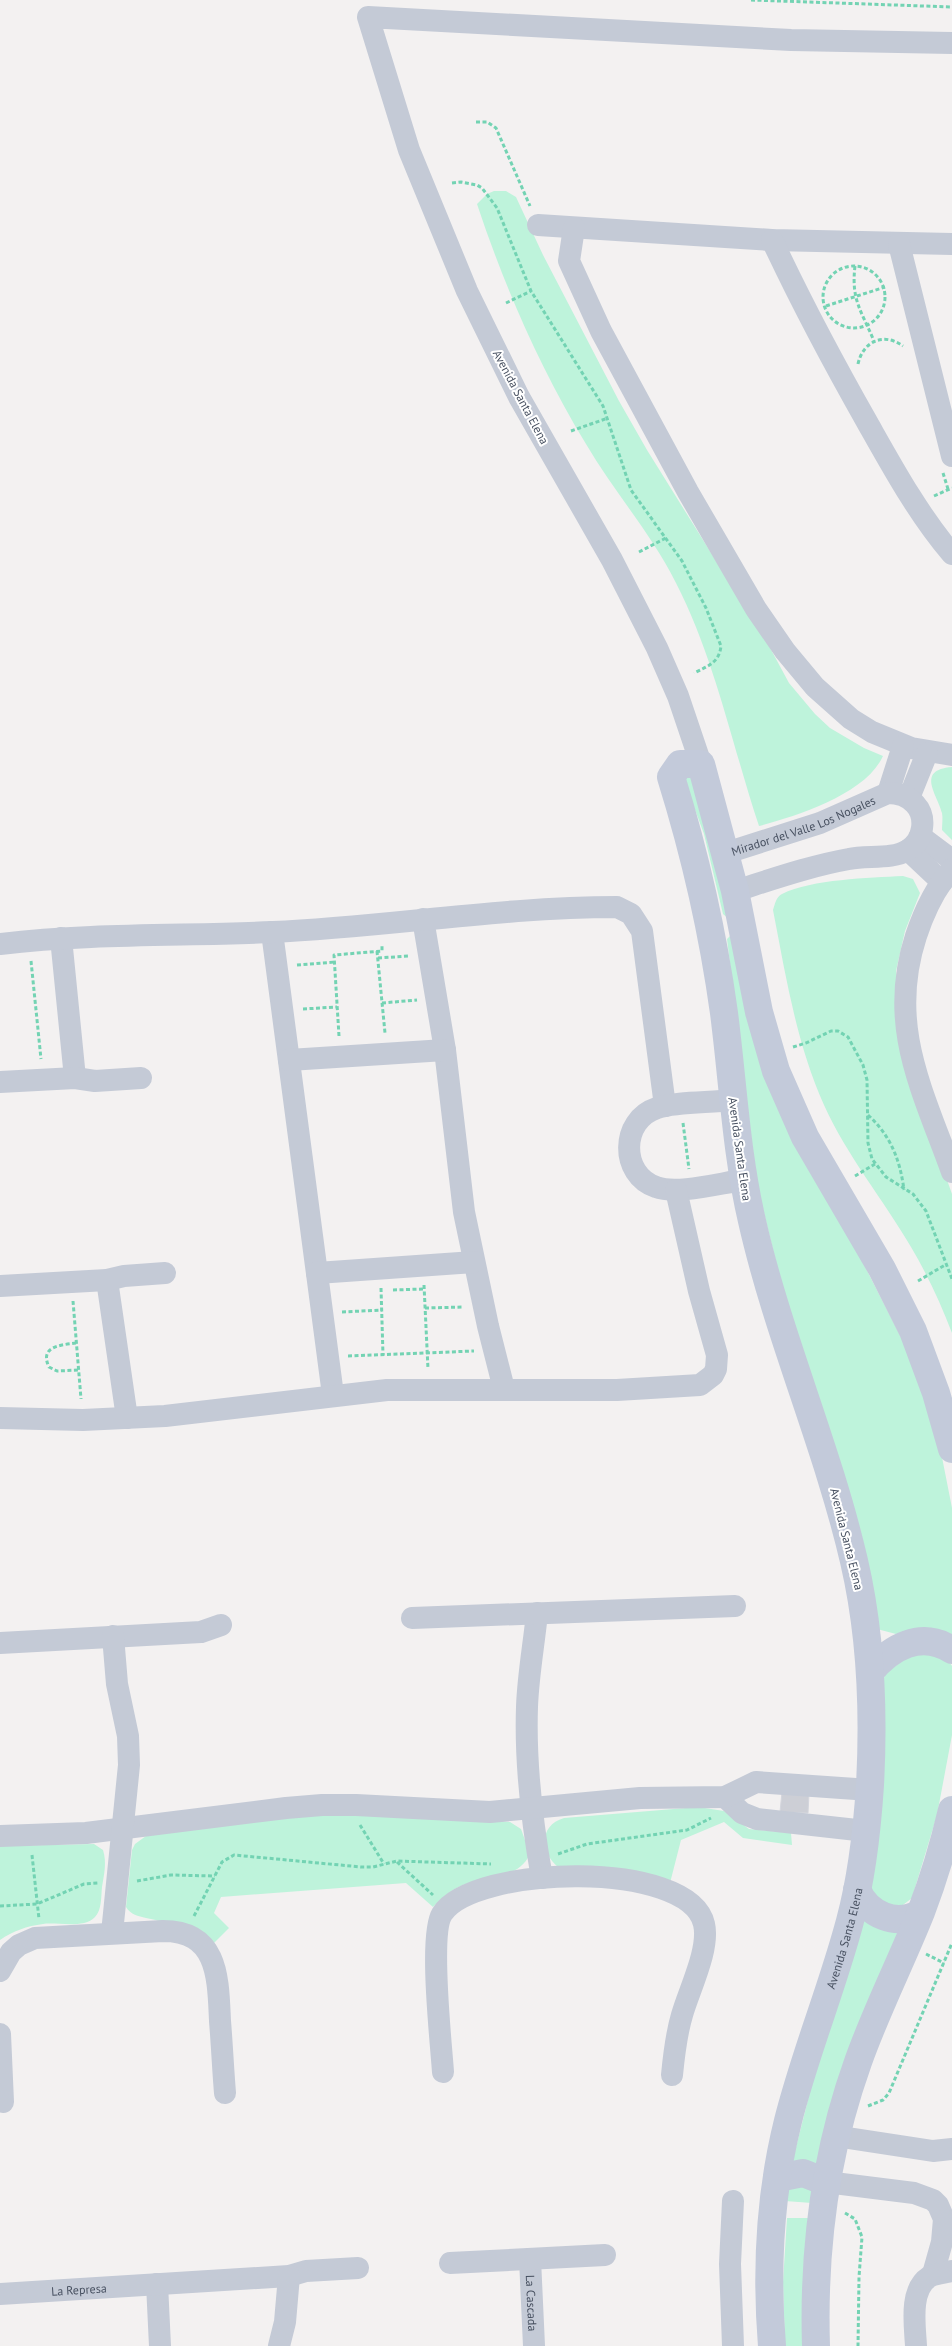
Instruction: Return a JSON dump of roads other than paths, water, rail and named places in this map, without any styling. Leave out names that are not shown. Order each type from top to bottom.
[{"type":"street","name":"Avenida Santa Elena","points":[[952,43],[791,40],[368,17],[409,150],[467,291],[519,397],[612,560],[653,640],[678,696],[701,764],[726,853],[759,1012],[776,1071],[805,1137],[882,1269],[913,1331],[936,1393],[952,1449]]},
{"type":"street","points":[[538,225],[772,240],[952,244]]},
{"type":"street","points":[[574,228],[569,261],[601,331],[688,492],[770,632],[800,670],[832,703],[872,732],[904,746],[927,753],[952,755]]},
{"type":"street","points":[[772,240],[816,310],[896,473],[924,518],[952,554]]},
{"type":"street","points":[[899,244],[947,463]]},
{"type":"street","points":[[898,796],[904,746]]},
{"type":"street","points":[[898,796],[927,753]]},
{"type":"street","name":"Avenida Santa Elena","points":[[701,764],[689,762],[680,764],[671,777],[702,886],[723,1010],[732,1100],[743,1180],[769,1287],[846,1526],[862,1602],[870,1672],[872,1719],[870,1790],[866,1831],[857,1890],[827,1999],[795,2096],[778,2178],[771,2247],[772,2346]]},
{"type":"street","points":[[735,891],[809,868],[851,858],[891,855],[914,843],[923,821],[920,813],[898,796]]},
{"type":"street","name":"Mirador del Valle Los Nogales","points":[[726,853],[898,796]]},
{"type":"street","points":[[914,843],[952,860]]},
{"type":"street","points":[[914,843],[947,876],[928,904],[912,948],[904,986],[904,1016],[918,1076],[952,1172]]},
{"type":"street","points":[[0,944],[61,938],[177,933],[272,932],[616,907],[631,914],[642,931],[673,1106]]},
{"type":"street","points":[[423,920],[446,1050],[457,1163],[474,1262],[504,1389]]},
{"type":"street","points":[[272,932],[333,1395]]},
{"type":"street","points":[[61,938],[75,1078]]},
{"type":"street","points":[[289,1060],[446,1050]]},
{"type":"street","points":[[0,1082],[75,1078],[95,1081],[141,1078]]},
{"type":"street","points":[[732,1100],[673,1106],[649,1112],[640,1119],[634,1128],[629,1149],[635,1170],[648,1183],[664,1190],[743,1180]]},
{"type":"street","points":[[0,1418],[83,1420],[127,1418],[203,1412],[387,1390],[617,1390],[700,1385],[713,1375],[716,1369],[717,1355],[696,1282],[683,1188]]},
{"type":"street","points":[[317,1273],[474,1262]]},
{"type":"street","points":[[0,1286],[107,1280],[124,1276],[165,1273]]},
{"type":"street","points":[[107,1280],[127,1418]]},
{"type":"street","points":[[412,1618],[735,1606]]},
{"type":"street","points":[[537,1613],[527,1706],[527,1739],[532,1808],[540,1870]]},
{"type":"street","points":[[0,1643],[201,1632],[221,1625]]},
{"type":"street","points":[[112,1933],[121,1829],[129,1765],[128,1736],[117,1684],[114,1636]]},
{"type":"street","points":[[870,1672],[888,1654],[906,1643],[928,1641],[952,1650]]},
{"type":"street","points":[[0,1836],[30,1836],[121,1829],[286,1808],[348,1805],[456,1812],[532,1808],[640,1798],[725,1797],[749,1784],[764,1782],[870,1790]]},
{"type":"street","points":[[725,1797],[742,1813],[757,1818],[866,1831]]},
{"type":"street","points":[[816,2346],[816,2276],[826,2182],[835,2136],[871,2027],[920,1912],[941,1853],[952,1810]]},
{"type":"street","points":[[443,2072],[436,1938],[439,1921],[447,1907],[474,1892],[540,1870],[650,1885],[682,1897],[694,1906],[700,1914],[705,1932],[702,1950],[676,2039],[672,2074]]},
{"type":"street","points":[[857,1890],[868,1907],[885,1917],[902,1919],[920,1912]]},
{"type":"street","points":[[0,1971],[6,1959],[19,1945],[42,1937],[174,1931],[185,1934],[205,1948],[216,1969],[225,2093]]},
{"type":"street","points":[[0,2034],[3,2102]]},
{"type":"street","points":[[835,2136],[933,2151],[952,2149]]},
{"type":"street","points":[[778,2178],[803,2173],[826,2182],[914,2193],[933,2200],[938,2206],[944,2219],[943,2273],[923,2282],[918,2293],[915,2306],[916,2346]]},
{"type":"street","points":[[732,2346],[730,2264],[733,2201]]},
{"type":"street","name":"La Cascada","points":[[450,2263],[605,2255]]},
{"type":"street","name":"La Cascada","points":[[530,2259],[534,2346]]},
{"type":"street","name":"La Represa","points":[[0,2294],[289,2276],[306,2271],[358,2268]]},
{"type":"street","points":[[279,2346],[288,2299],[289,2276]]},
{"type":"street","points":[[157,2284],[160,2346]]}]
